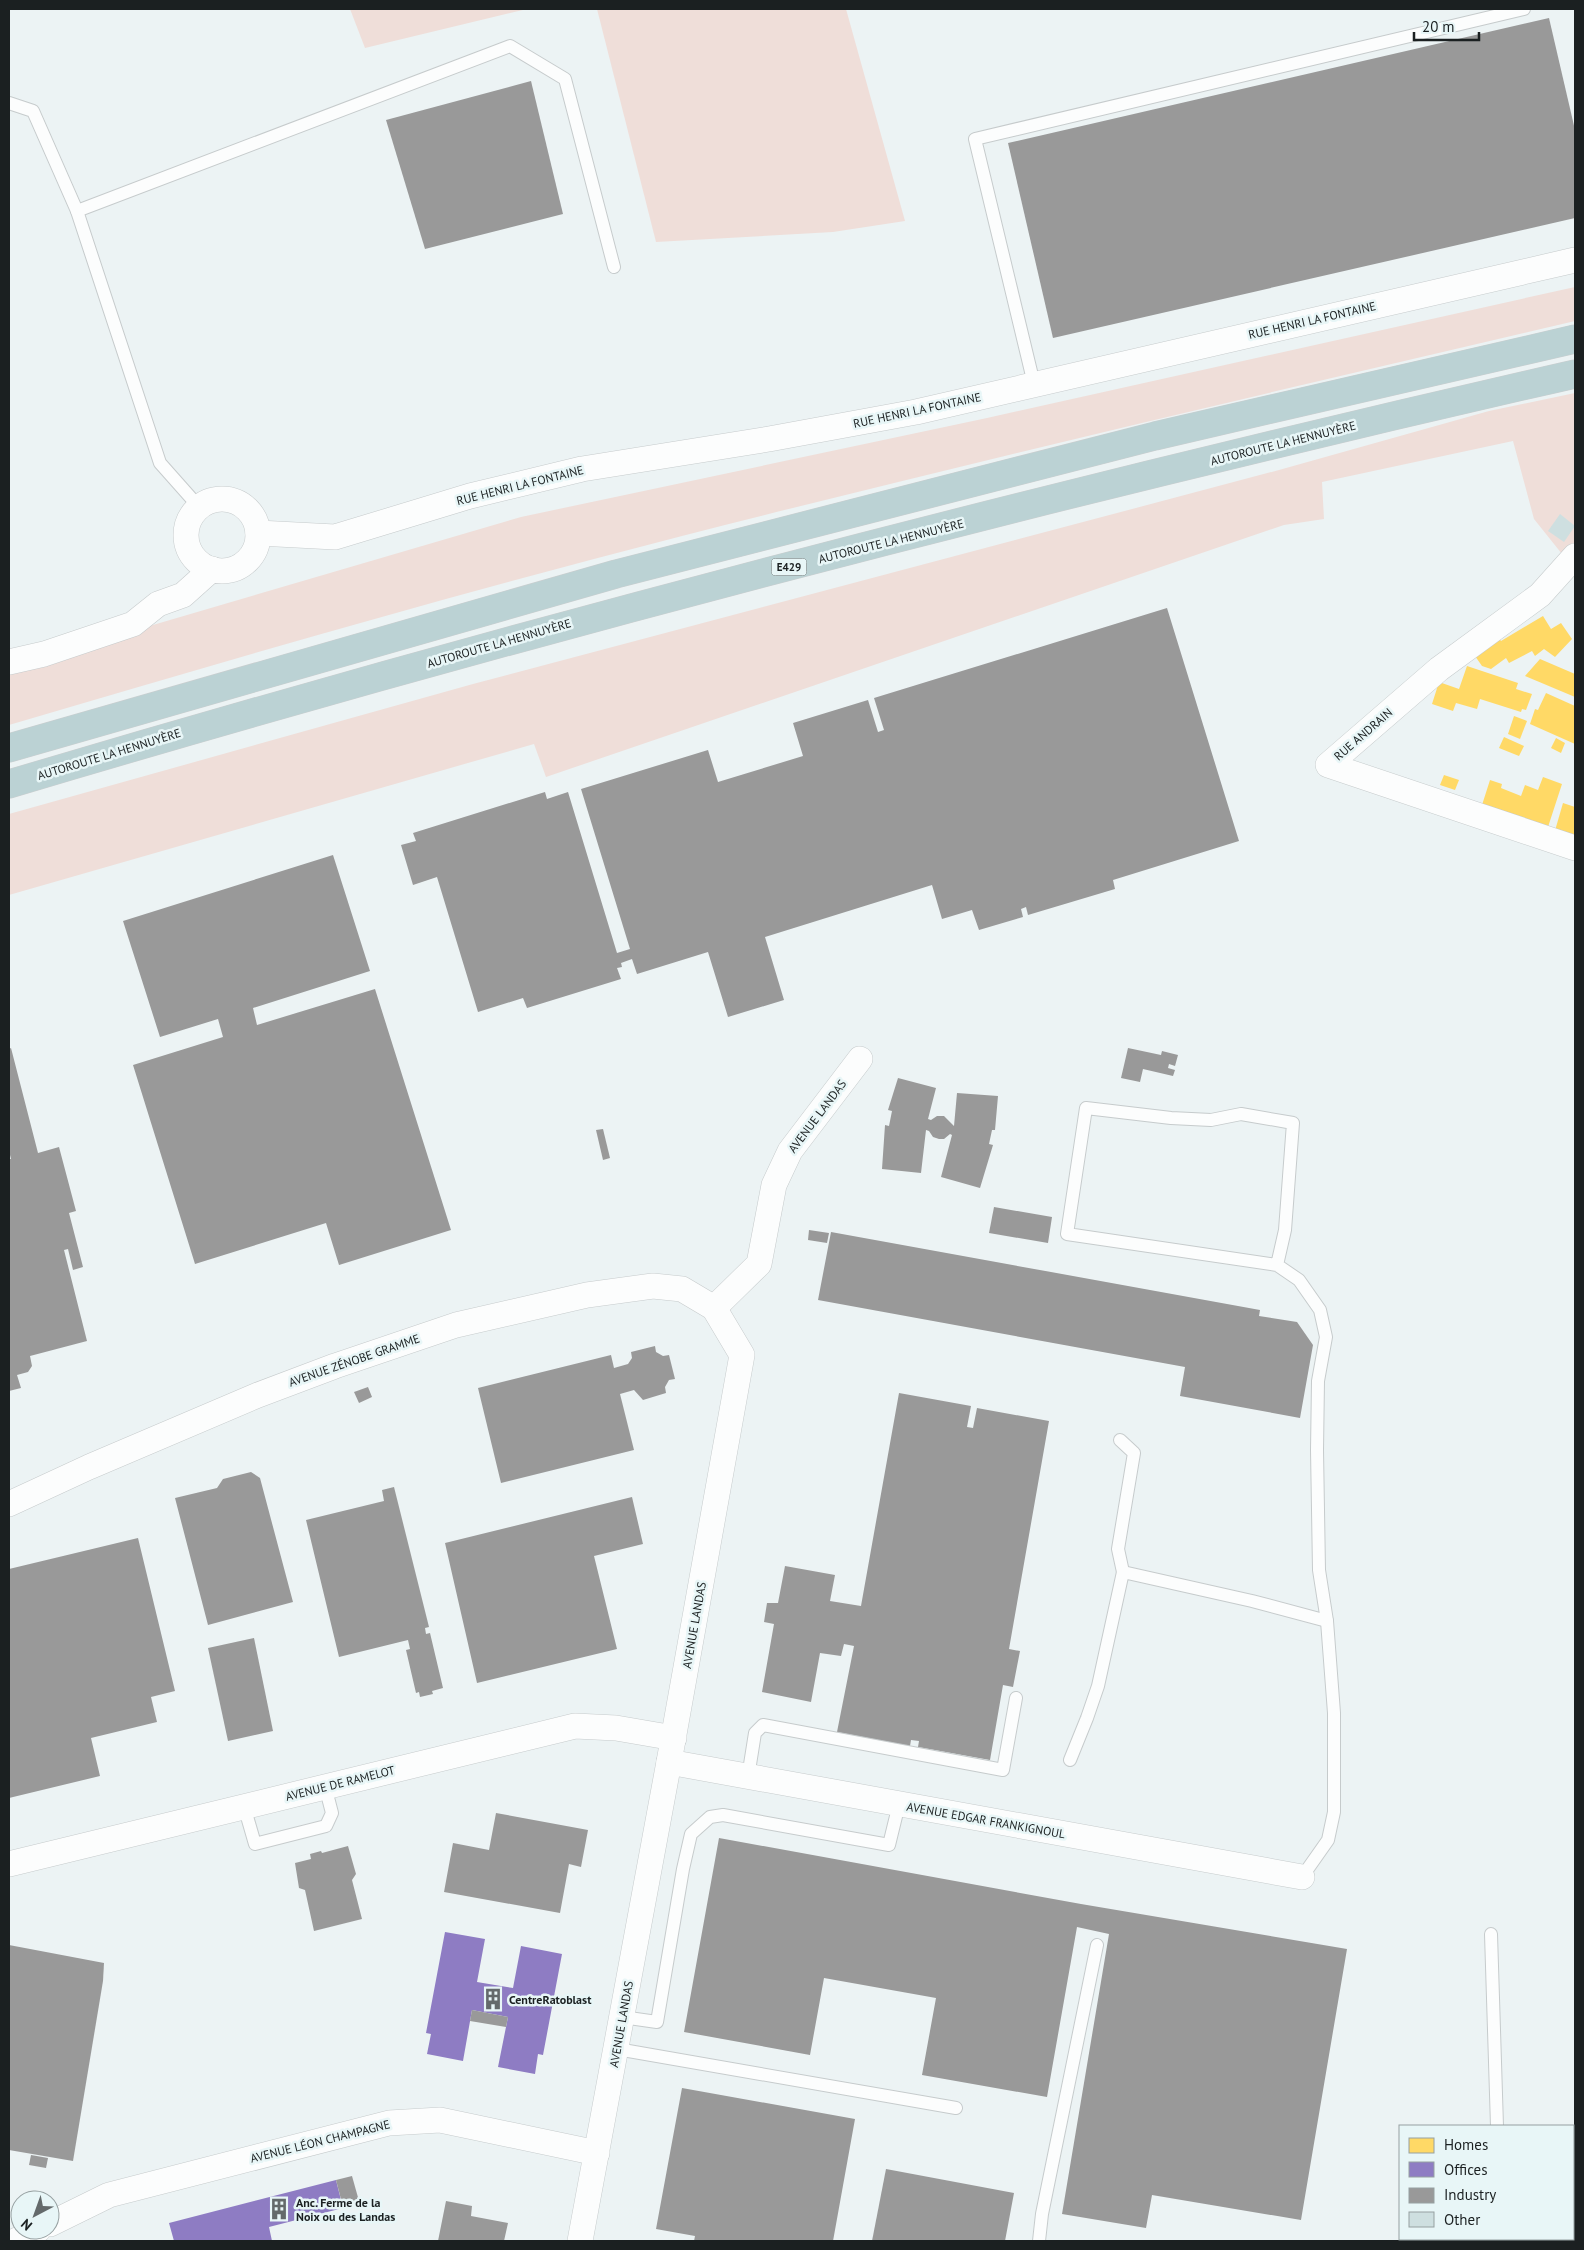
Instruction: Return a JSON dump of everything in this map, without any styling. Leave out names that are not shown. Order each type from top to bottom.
[{"type":"highway","points":[[9,748],[616,574],[1155,436],[1575,339]]},
{"type":"highway","name":"AUTOROUTE LA HENNUYÈRE","points":[[9,784],[202,726],[627,608],[1162,472],[1575,374]]},
{"type":"street","name":"RUE HENRI LA FONTAINE","points":[[258,533],[335,537],[470,496],[582,469],[769,439],[906,414],[1575,260]]},
{"type":"street","points":[[220,499],[231,500],[250,512],[258,533],[257,543],[248,560],[231,570],[212,569],[202,565],[194,557],[186,537],[187,526],[199,507],[220,499]]},
{"type":"street","name":"RUE ANDRAIN","points":[[1575,556],[1540,595],[1439,669],[1328,765],[1575,848]]},
{"type":"street","points":[[9,662],[44,654],[133,624],[158,604],[183,595],[212,569]]},
{"type":"street","name":"AVENUE LANDAS","points":[[580,2241],[670,1762],[742,1355],[714,1308],[759,1264],[774,1185],[790,1151],[860,1059]]},
{"type":"street","name":"AVENUE ZÉNOBE GRAMME","points":[[9,1504],[89,1467],[258,1395],[335,1366],[456,1325],[587,1296],[653,1286],[682,1289],[714,1308]]},
{"type":"street","name":"AVENUE DE RAMELOT","points":[[9,1864],[574,1726],[616,1728],[674,1738]]},
{"type":"street","name":"AVENUE EDGAR FRANKIGNOUL","points":[[670,1762],[1302,1877]]},
{"type":"street","name":"AVENUE LÉON CHAMPAGNE","points":[[60,2219],[109,2195],[389,2123],[440,2120],[597,2153]]},
{"type":"lane","points":[[1034,384],[975,140],[1524,9]]},
{"type":"lane","points":[[77,212],[510,46],[565,79],[614,267]]},
{"type":"lane","points":[[9,103],[33,111],[77,212],[160,463],[199,507]]},
{"type":"lane","points":[[1276,1265],[1285,1230],[1293,1123],[1241,1114],[1211,1120],[1171,1118],[1086,1108],[1067,1234],[1276,1265],[1299,1280],[1320,1310],[1326,1337],[1318,1381],[1319,1570],[1327,1621],[1334,1713],[1334,1812],[1328,1840],[1302,1877]]},
{"type":"lane","points":[[1070,1760],[1088,1718],[1098,1686],[1123,1572],[1118,1549],[1134,1453],[1120,1440]]},
{"type":"lane","points":[[1123,1572],[1252,1601],[1327,1621]]},
{"type":"lane","points":[[748,1777],[755,1733],[763,1725],[1003,1770],[1016,1698]]},
{"type":"lane","points":[[244,1806],[255,1844],[326,1826],[332,1813],[325,1786]]},
{"type":"lane","points":[[622,2017],[658,2022],[690,1834],[698,1826],[710,1817],[723,1815],[889,1845],[899,1804]]},
{"type":"lane","points":[[1492,1934],[1496,2125]]},
{"type":"lane","points":[[1039,2241],[1042,2214],[1097,1945]]},
{"type":"lane","points":[[616,2049],[956,2108]]},
{"type":"shaded area","points":[[350,9],[527,9],[365,48]]},
{"type":"shaded area","points":[[597,9],[846,9],[905,221],[833,232],[656,242]]},
{"type":"shaded area","points":[[1575,287],[1575,321],[1016,453],[682,536],[344,628],[9,725],[9,665],[61,652],[521,517],[987,418]]},
{"type":"shaded area","points":[[1575,393],[1575,544],[1566,559],[1534,519],[1513,441],[1322,482],[1324,519],[1284,525],[546,777],[534,744],[9,895],[9,814],[473,684],[1279,470],[1489,411]]},
{"type":"building: Homes","points":[[1543,616],[1551,629],[1561,623],[1572,639],[1555,657],[1544,649],[1535,656],[1532,651],[1509,663],[1506,658],[1491,669],[1482,666],[1475,656],[1498,637],[1501,641]]},
{"type":"building: Homes","points":[[1540,659],[1575,674],[1575,697],[1525,676]]},
{"type":"building: Homes","points":[[1467,666],[1518,683],[1516,689],[1532,694],[1526,710],[1522,709],[1521,712],[1480,699],[1477,709],[1456,703],[1453,711],[1432,704],[1439,682],[1459,689]]},
{"type":"building: Homes","points":[[1546,693],[1575,706],[1575,744],[1530,724],[1535,709],[1538,710]]},
{"type":"building: Homes","points":[[1514,716],[1527,721],[1520,739],[1508,734]]},
{"type":"building: Homes","points":[[1504,737],[1524,746],[1519,756],[1499,748]]},
{"type":"building: Homes","points":[[1556,738],[1565,743],[1561,753],[1551,748]]},
{"type":"building: Homes","points":[[1444,775],[1459,780],[1455,790],[1440,785]]},
{"type":"building: Homes","points":[[1543,777],[1562,784],[1548,827],[1482,805],[1490,780],[1502,784],[1501,788],[1521,796],[1525,785],[1538,790]]},
{"type":"building: Homes","points":[[1563,803],[1575,807],[1575,841],[1554,834]]},
{"type":"building: Offices","name":"CentreRatoblast","points":[[445,1932],[485,1939],[477,1982],[513,1988],[521,1946],[562,1954],[543,2055],[538,2054],[535,2074],[498,2067],[508,2017],[472,2010],[463,2061],[427,2054],[431,2034],[426,2033]]},
{"type":"building: Offices","name":"Anc. Ferme de la Noix ou des Landas","points":[[336,2180],[343,2208],[269,2227],[272,2241],[174,2241],[169,2223]]},
{"type":"building: Industry","points":[[1549,18],[1575,130],[1575,218],[1053,338],[1008,143]]},
{"type":"building: Industry","points":[[531,81],[563,214],[425,249],[386,120]]},
{"type":"building: Industry","points":[[1167,608],[1239,841],[1113,880],[1115,889],[1028,915],[1026,907],[1021,909],[1023,917],[979,930],[972,910],[942,919],[932,885],[765,937],[784,1000],[728,1017],[708,952],[637,974],[632,959],[621,963],[622,967],[617,968],[621,979],[527,1008],[523,998],[478,1012],[437,877],[413,885],[401,845],[416,841],[413,833],[545,792],[547,799],[568,792],[617,953],[630,949],[581,789],[708,750],[718,782],[803,756],[793,723],[868,700],[878,732],[884,730],[874,698]]},
{"type":"building: Industry","points":[[333,855],[370,971],[253,1008],[257,1025],[375,989],[451,1230],[339,1265],[326,1223],[195,1264],[133,1065],[223,1037],[218,1019],[160,1037],[123,921]]},
{"type":"building: Industry","points":[[11,1048],[38,1153],[59,1147],[76,1211],[69,1213],[83,1267],[73,1270],[68,1249],[64,1250],[87,1341],[30,1356],[32,1366],[28,1372],[17,1375],[21,1388],[9,1391],[9,1159],[11,1159],[9,1151],[9,1049]]},
{"type":"building: Industry","points":[[1128,1048],[1161,1055],[1162,1051],[1178,1055],[1175,1066],[1169,1064],[1168,1068],[1175,1070],[1173,1076],[1143,1069],[1140,1082],[1121,1078]]},
{"type":"building: Industry","points":[[898,1078],[936,1088],[928,1119],[931,1120],[937,1116],[944,1116],[954,1126],[957,1093],[998,1096],[995,1130],[992,1130],[989,1144],[993,1145],[980,1188],[941,1177],[952,1135],[950,1134],[944,1139],[939,1139],[933,1137],[926,1130],[921,1173],[882,1169],[885,1125],[889,1126],[892,1111],[888,1110]]},
{"type":"building: Industry","points":[[603,1129],[610,1158],[603,1160],[596,1130]]},
{"type":"building: Industry","points":[[994,1207],[1052,1217],[1048,1243],[989,1233]]},
{"type":"building: Industry","points":[[809,1230],[829,1233],[827,1243],[808,1240]]},
{"type":"building: Industry","points":[[831,1232],[1260,1310],[1259,1316],[1297,1322],[1313,1345],[1300,1418],[1180,1396],[1185,1367],[818,1300]]},
{"type":"building: Industry","points":[[655,1346],[656,1352],[663,1356],[669,1355],[675,1379],[669,1380],[665,1387],[666,1393],[643,1400],[634,1390],[620,1394],[634,1450],[501,1483],[478,1388],[611,1355],[614,1368],[628,1364],[632,1358],[631,1352]]},
{"type":"building: Industry","points":[[368,1387],[372,1397],[359,1403],[354,1392]]},
{"type":"building: Industry","points":[[899,1393],[971,1406],[967,1427],[973,1428],[977,1408],[1049,1421],[1009,1649],[1020,1651],[1013,1687],[1003,1685],[990,1760],[918,1747],[919,1741],[911,1740],[910,1746],[837,1732],[854,1646],[844,1644],[841,1656],[820,1653],[811,1702],[762,1692],[774,1624],[764,1622],[767,1603],[778,1603],[785,1566],[835,1575],[830,1601],[861,1606]]},
{"type":"building: Industry","points":[[251,1472],[260,1478],[293,1602],[208,1625],[175,1498],[217,1488],[223,1479]]},
{"type":"building: Industry","points":[[394,1487],[429,1627],[425,1628],[426,1634],[430,1633],[443,1688],[432,1691],[433,1694],[420,1697],[419,1692],[416,1693],[406,1650],[410,1649],[408,1640],[339,1657],[306,1520],[384,1501],[382,1490]]},
{"type":"building: Industry","points":[[632,1497],[643,1544],[594,1556],[617,1649],[477,1683],[445,1543]]},
{"type":"building: Industry","points":[[138,1538],[175,1691],[151,1697],[157,1722],[91,1738],[100,1776],[9,1798],[9,1569]]},
{"type":"building: Industry","points":[[254,1638],[273,1731],[228,1741],[208,1648]]},
{"type":"building: Industry","points":[[496,1813],[588,1830],[581,1867],[569,1864],[560,1913],[444,1892],[453,1843],[489,1850]]},
{"type":"building: Industry","points":[[719,1838],[1081,1904],[1347,1949],[1301,2220],[1152,2195],[1146,2228],[1062,2214],[1109,1934],[1077,1927],[1047,2097],[922,2075],[936,1998],[824,1978],[810,2055],[684,2032]]},
{"type":"building: Industry","points":[[348,1846],[356,1874],[352,1880],[362,1919],[314,1931],[305,1890],[299,1888],[295,1863],[311,1859],[310,1854]]},
{"type":"building: Industry","points":[[9,1945],[104,1963],[103,1981],[73,2161],[9,2150]]},
{"type":"building: Industry","points":[[472,2010],[508,2017],[506,2027],[470,2021]]},
{"type":"building: Industry","points":[[682,2088],[855,2119],[833,2241],[694,2241],[695,2236],[656,2229]]},
{"type":"building: Industry","points":[[31,2155],[48,2158],[46,2168],[29,2165]]},
{"type":"building: Industry","points":[[886,2169],[1014,2193],[1005,2241],[872,2241]]},
{"type":"building: Industry","points":[[352,2176],[359,2201],[343,2207],[336,2180]]},
{"type":"building: Industry","points":[[446,2201],[472,2206],[471,2216],[508,2223],[504,2241],[438,2241]]},
{"type":"building: Other","points":[[1560,514],[1575,526],[1564,542],[1548,531]]},
{"type":"place","name":"CentreRatoblast","points":[[493,1999]]},
{"type":"place","name":"Anc. Ferme de la Noix ou des Landas","points":[[279,2209]]}]
